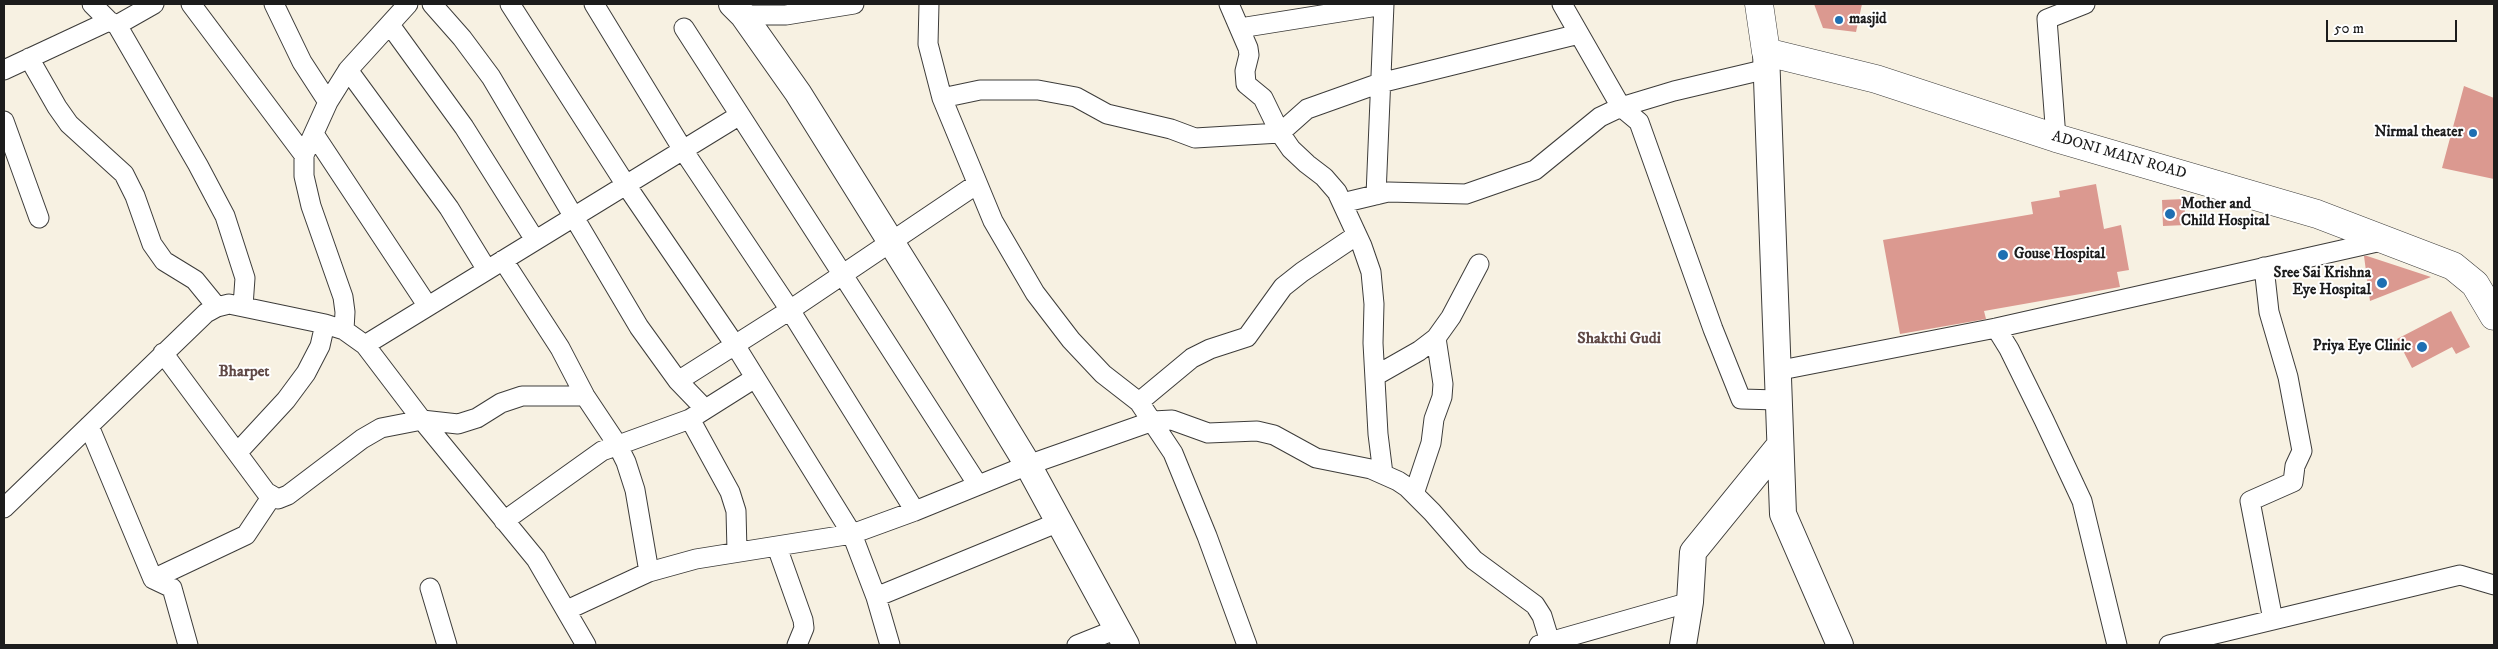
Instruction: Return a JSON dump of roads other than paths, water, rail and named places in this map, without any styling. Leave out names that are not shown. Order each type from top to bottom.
[{"type":"main road","points":[[1759,4],[1766,60]]},
{"type":"main road","name":"ADONI MAIN ROAD","points":[[1766,60],[1876,80],[2056,138],[2317,214],[2453,266],[2475,284],[2494,316]]},
{"type":"street","points":[[92,4],[113,23],[198,165],[224,216],[245,278],[243,306]]},
{"type":"street","points":[[4,70],[154,4]]},
{"type":"street","points":[[191,4],[304,155]]},
{"type":"street","points":[[274,4],[302,62],[328,102]]},
{"type":"street","points":[[344,330],[346,312],[343,297],[311,206],[304,176],[304,155],[328,102],[348,70],[408,4]]},
{"type":"street","points":[[432,4],[462,38],[490,77],[639,327],[678,381],[706,409]]},
{"type":"street","points":[[510,4],[626,185],[734,345],[852,534],[876,597],[890,645]]},
{"type":"street","points":[[594,4],[683,150],[790,310],[915,511]]},
{"type":"street","points":[[738,10],[786,15],[854,4]]},
{"type":"street","points":[[928,4],[928,44],[942,98],[993,222],[1035,293],[1071,340],[1103,374],[1139,402],[1153,421],[1177,462],[1207,536],[1247,645]]},
{"type":"street","points":[[1229,4],[1249,54],[1245,71],[1246,84],[1263,98],[1280,133],[1307,164],[1324,176],[1337,192],[1357,235],[1371,272],[1374,304],[1375,376],[1383,474]]},
{"type":"street","points":[[1240,28],[1384,4],[1376,195]]},
{"type":"street","points":[[1562,4],[1621,107],[1639,122],[1713,330],[1741,399],[1778,400]]},
{"type":"street","points":[[2056,138],[2047,19],[2085,4]]},
{"type":"street","points":[[738,10],[798,93],[1028,465],[1122,637],[1077,645]]},
{"type":"street","points":[[390,25],[464,127],[535,240]]},
{"type":"street","points":[[684,28],[978,485]]},
{"type":"street","points":[[942,98],[980,90],[1038,90],[1076,97],[1107,114],[1171,128],[1195,138],[1280,133],[1307,109],[1380,82],[1579,34]]},
{"type":"street","points":[[29,58],[69,124],[124,174],[135,196],[152,244],[164,262],[195,280],[217,307]]},
{"type":"street","points":[[1342,202],[1388,192],[1466,194],[1535,170],[1600,118],[1621,107],[1766,60],[1776,371],[1783,514],[1840,645]]},
{"type":"street","points":[[348,70],[449,208],[486,270]]},
{"type":"street","points":[[364,345],[740,115]]},
{"type":"street","points":[[4,121],[39,218]]},
{"type":"street","points":[[314,134],[427,305]]},
{"type":"street","points":[[678,381],[790,310],[977,184]]},
{"type":"street","points":[[1139,402],[1192,358],[1210,349],[1247,337],[1283,288],[1302,272],[1357,235]]},
{"type":"street","points":[[1776,371],[1996,328],[2387,240]]},
{"type":"street","points":[[503,260],[560,348],[585,396],[617,444],[635,490],[649,572]]},
{"type":"street","points":[[1375,376],[1420,351],[1436,338],[1451,318],[1479,264]]},
{"type":"street","points":[[2264,268],[2269,312],[2288,377],[2302,450],[2295,466],[2293,482],[2253,498],[2250,505],[2273,620]]},
{"type":"street","points":[[4,508],[206,313],[217,307],[229,304],[325,324],[344,330],[364,345],[422,420],[536,559],[586,645]]},
{"type":"street","points":[[238,453],[286,400],[306,373],[320,346],[325,324]]},
{"type":"street","points":[[1996,328],[2009,349],[2040,411],[2082,501],[2117,645]]},
{"type":"street","points":[[1414,494],[1431,442],[1434,418],[1442,397],[1442,375],[1436,338]]},
{"type":"street","points":[[163,353],[266,492],[278,498],[288,495],[362,439],[381,428],[422,420],[458,424],[477,418],[502,402],[522,396],[585,396]]},
{"type":"street","points":[[504,521],[602,451],[617,444],[690,420],[755,378]]},
{"type":"street","points":[[690,420],[730,492],[736,511],[737,551]]},
{"type":"street","points":[[567,610],[649,572],[696,559],[852,534],[915,511],[1028,465],[1153,421],[1172,420],[1208,433],[1257,431],[1274,435],[1316,458],[1371,469],[1402,484],[1414,494],[1474,560],[1535,605],[1542,616],[1544,644],[1690,602]]},
{"type":"street","points":[[89,426],[153,579],[172,588],[188,645]]},
{"type":"street","points":[[1683,645],[1690,602],[1693,552],[1780,445]]},
{"type":"street","points":[[153,579],[246,535],[272,496]]},
{"type":"street","points":[[876,597],[1059,522]]},
{"type":"street","points":[[777,547],[803,620],[804,628],[797,645]]},
{"type":"street","points":[[2169,645],[2460,575],[2494,585]]},
{"type":"street","points":[[430,588],[447,645]]},
{"type":"place","name":"masjid","points":[[1839,20]]},
{"type":"place","name":"Nirmal theater","points":[[2473,133]]},
{"type":"place","name":"Mother and Child Hospital","points":[[2170,214]]},
{"type":"place","name":"Gouse Hospital","points":[[2003,255]]},
{"type":"place","name":"Sree Sai Krishna Eye Hospital","points":[[2382,283]]},
{"type":"place","name":"Priya Eye Clinic","points":[[2422,347]]},
{"type":"district","name":"Shakthi Gudi","points":[[1619,340]]},
{"type":"district","name":"Bharpet","points":[[244,373]]}]
